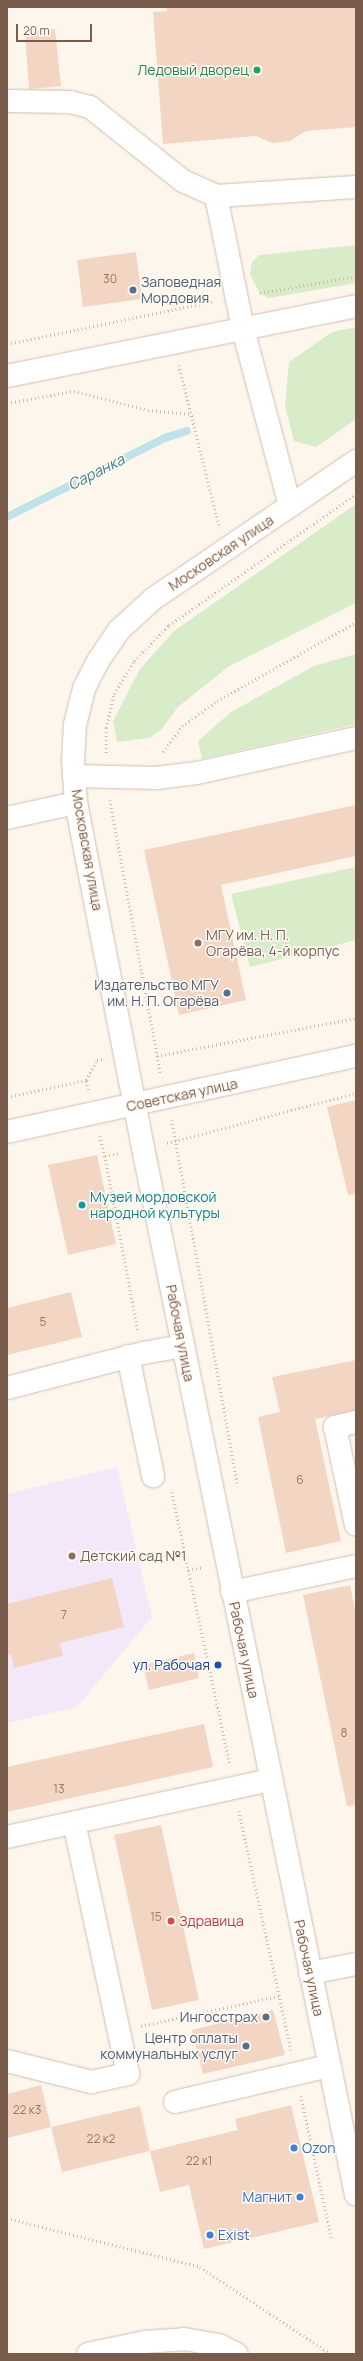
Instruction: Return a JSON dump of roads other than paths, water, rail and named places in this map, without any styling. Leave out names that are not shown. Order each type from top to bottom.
[{"type":"street","points":[[7,101],[70,102],[90,108],[184,181],[216,196],[356,187]]},
{"type":"street","points":[[216,196],[235,297],[290,506]]},
{"type":"street","points":[[7,376],[356,306]]},
{"type":"street","name":"Московская улица","points":[[136,1105],[76,803],[74,776],[75,724],[84,689],[98,661],[119,630],[154,600],[356,461]]},
{"type":"street","points":[[74,776],[156,778],[197,773],[356,738]]},
{"type":"street","points":[[7,818],[76,803]]},
{"type":"street","name":"Советская улица","points":[[7,1132],[356,1056]]},
{"type":"street","name":"Рабочая улица","points":[[136,1105],[232,1592],[356,2195]]},
{"type":"street","points":[[7,1388],[135,1355],[183,1346]]},
{"type":"street","points":[[135,1355],[161,1480]]},
{"type":"street","points":[[356,1422],[336,1426],[351,1469],[356,1525]]},
{"type":"street","points":[[232,1592],[356,1566]]},
{"type":"street","points":[[7,1837],[270,1780]]},
{"type":"street","points":[[7,2061],[91,2082],[128,2074],[74,1823]]},
{"type":"street","points":[[310,1973],[356,1964]]},
{"type":"street","points":[[175,2102],[329,2066]]},
{"type":"street","points":[[88,2354],[145,2342],[184,2339],[219,2345],[237,2354]]},
{"type":"waterway","name":"Саранка","points":[[7,517],[165,438],[187,431]]},
{"type":"place","name":"Ледовый дворец","points":[[257,70]]},
{"type":"place","name":"Заповедная Мордовия","points":[[133,290]]},
{"type":"place","name":"МГУ им. Н. П. Огарёва, 4-й корпус","points":[[198,943]]},
{"type":"place","name":"Издательство МГУ им. Н. П. Огарёва","points":[[227,993]]},
{"type":"place","name":"Музей мордовской народной культуры","points":[[82,1205]]},
{"type":"place","name":"Детский сад №1","points":[[72,1556]]},
{"type":"place","name":"ул. Рабочая","points":[[218,1665]]},
{"type":"place","name":"Здравица","points":[[171,1921]]},
{"type":"place","name":"Ингосстрах","points":[[266,2017]]},
{"type":"place","name":"Центр оплаты коммунальных услуг","points":[[246,2046]]},
{"type":"place","name":"Ozon","points":[[294,2148]]},
{"type":"place","name":"Магнит","points":[[300,2197]]},
{"type":"place","name":"Exist","points":[[210,2235]]}]
